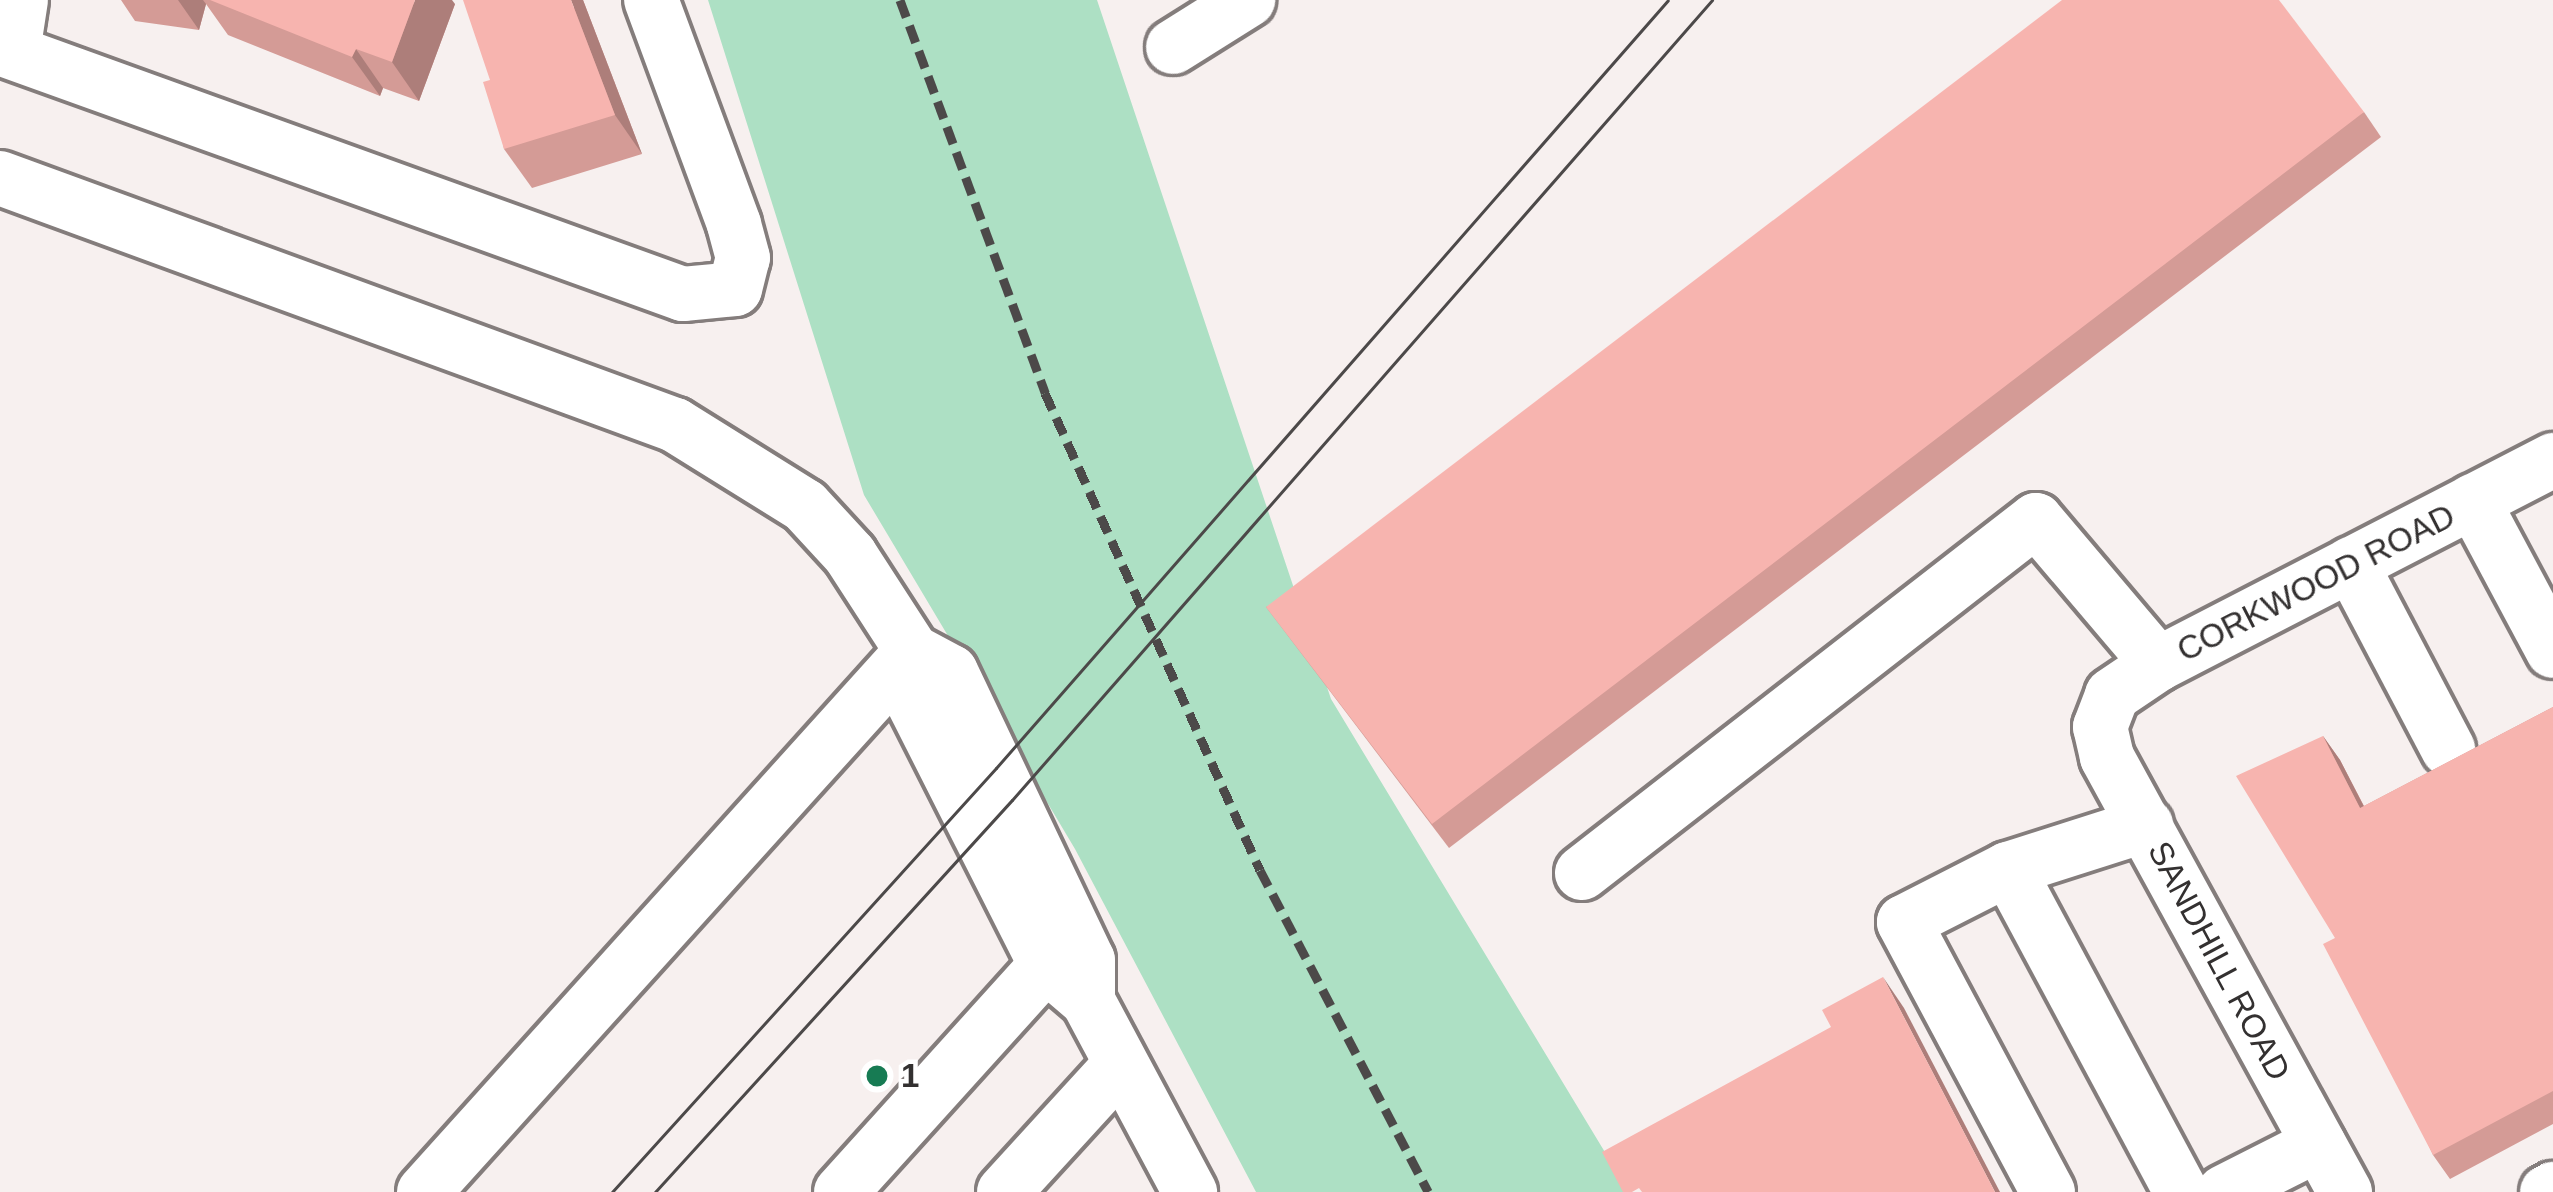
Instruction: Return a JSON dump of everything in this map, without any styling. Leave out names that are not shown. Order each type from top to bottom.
[{"type":"street","points":[[21,0],[6,50],[683,293],[734,289],[743,258],[734,224],[651,0]]},
{"type":"street","points":[[1173,46],[1248,0]]},
{"type":"street","points":[[0,178],[675,425],[805,506],[850,555],[912,651],[951,673],[1088,960],[1088,1001]]},
{"type":"street","name":"CORKWOOD ROAD","points":[[2100,727],[2112,695],[2158,664],[2553,460]]},
{"type":"street","points":[[2473,501],[2553,651]]},
{"type":"street","points":[[1582,874],[2036,520],[2158,664]]},
{"type":"street","points":[[2351,564],[2448,749]]},
{"type":"street","points":[[912,651],[911,698],[1046,965],[1088,1001],[1190,1192]]},
{"type":"street","points":[[424,1192],[912,651]]},
{"type":"street","name":"SANDHILL ROAD","points":[[2100,727],[2146,825],[2345,1192]]},
{"type":"street","points":[[2048,1192],[1904,922],[2008,869],[2146,825]]},
{"type":"street","points":[[2008,869],[2181,1192]]},
{"type":"street","points":[[841,1192],[1046,965]]},
{"type":"street","points":[[1004,1192],[1121,1064]]},
{"type":"street","points":[[2224,1192],[2319,1144]]},
{"type":"green space","points":[[708,0],[1097,0],[1331,699],[1629,1192],[1256,1192],[1075,849],[864,495]]},
{"type":"building","points":[[210,0],[415,0],[392,62],[356,49],[352,57]]},
{"type":"building","points":[[463,0],[571,0],[615,115],[504,149],[483,82],[490,80]]},
{"type":"building","points":[[2062,0],[2279,0],[2364,112],[1432,824],[1266,607]]},
{"type":"building","points":[[2553,707],[2553,1091],[2433,1155],[2323,944],[2335,938],[2236,776],[2323,736],[2360,808]]},
{"type":"building","points":[[1883,977],[1995,1192],[1642,1192],[1639,1188],[1623,1192],[1602,1152],[1831,1027],[1822,1010]]},
{"type":"tram line","points":[[612,1192],[996,768],[1668,0]]},
{"type":"tram line","points":[[655,1192],[1012,800],[1712,0]]},
{"type":"railway","points":[[900,0],[1045,393],[1260,870],[1428,1192]]},
{"type":"place","name":"1","points":[[877,1076]]}]
